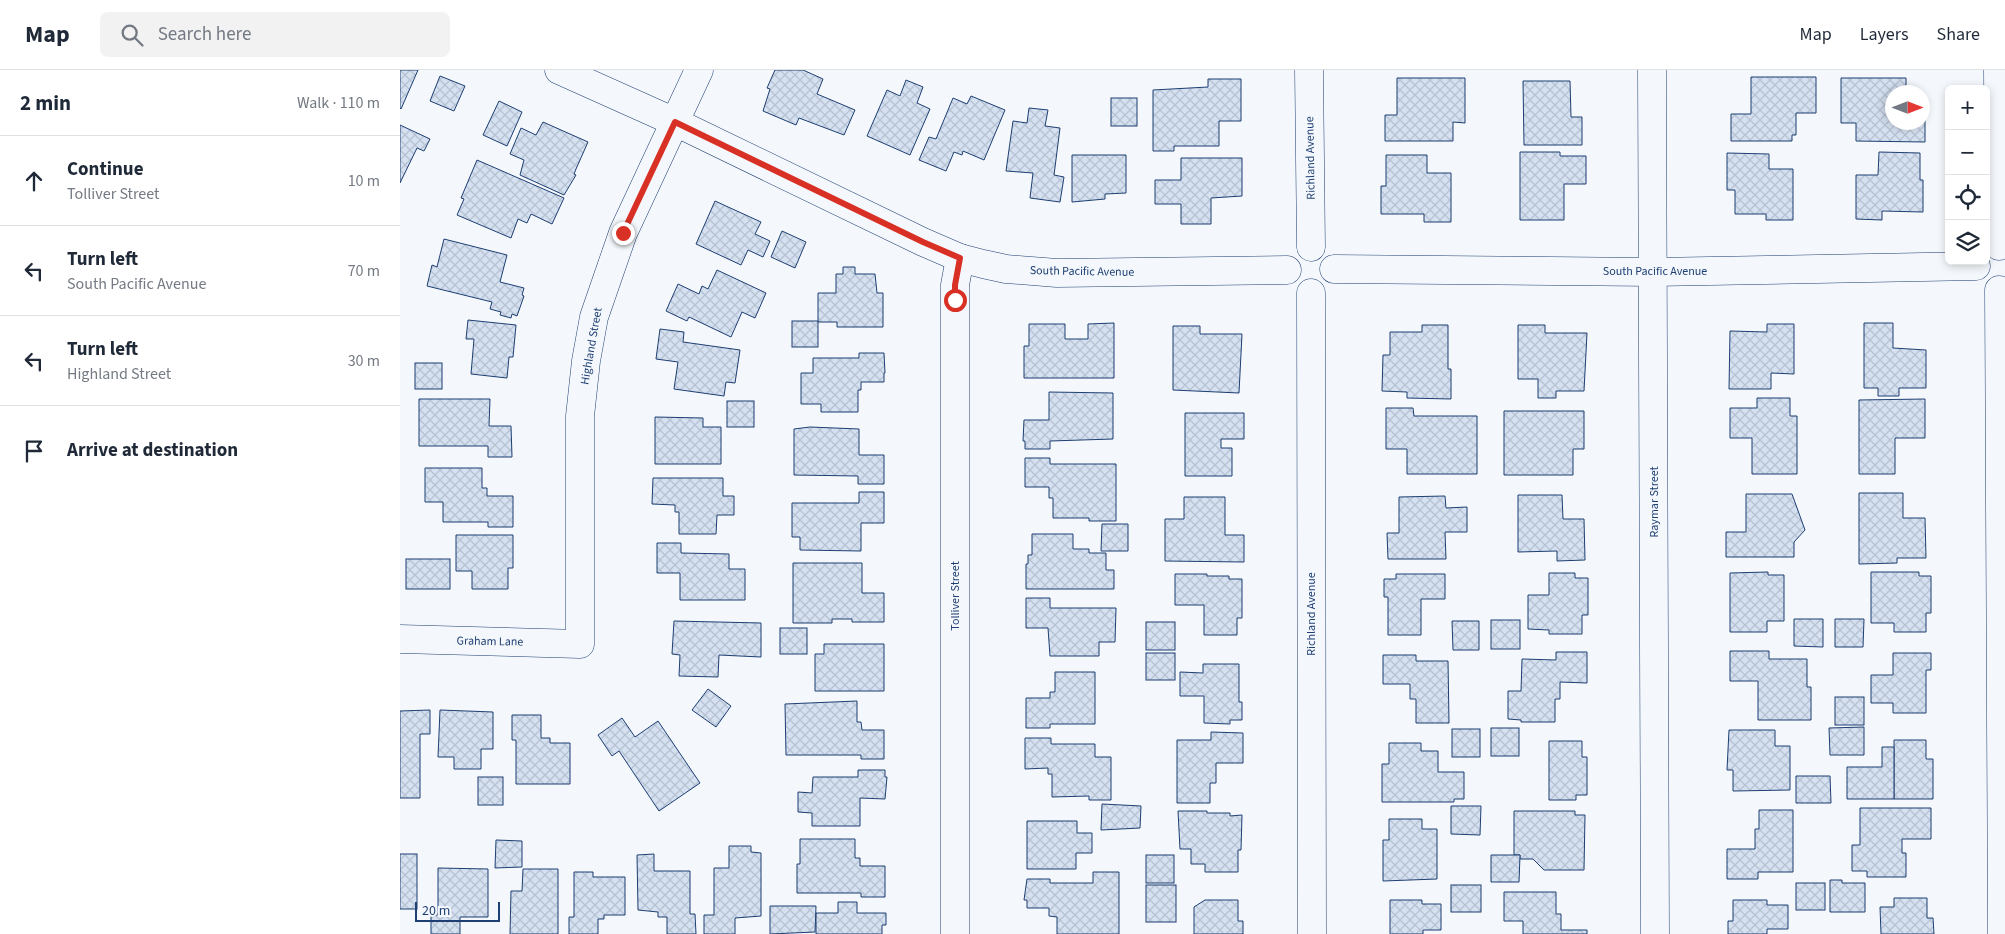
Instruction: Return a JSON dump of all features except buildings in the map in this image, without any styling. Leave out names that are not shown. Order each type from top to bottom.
[{"type":"street","name":"South Pacific Avenue","points":[[559,70],[675,122],[960,258],[1006,269],[1057,273],[1287,270]]},
{"type":"street","name":"Highland Street","points":[[580,644],[580,416],[586,361],[594,317],[605,280],[623,233],[699,70]]},
{"type":"street","name":"Richland Avenue","points":[[1309,70],[1311,247]]},
{"type":"street","name":"Raymar Street","points":[[1652,70],[1655,934]]},
{"type":"street","points":[[1990,234],[1998,70]]},
{"type":"street","points":[[1311,247],[1321,249],[1328,254],[1334,269],[1330,283],[1325,288],[1311,293],[1297,288],[1292,283],[1287,270],[1293,254],[1299,250],[1311,247]]},
{"type":"street","name":"South Pacific Avenue","points":[[1334,269],[1653,272],[1945,256]]},
{"type":"street","name":"Tolliver Street","points":[[955,934],[955,285],[960,258]]},
{"type":"street","points":[[1983,265],[1977,275],[1981,282],[1986,287],[2002,290],[2002,934]]},
{"type":"street","name":"Richland Avenue","points":[[1311,293],[1312,934]]},
{"type":"street","name":"Graham Lane","points":[[400,639],[580,644]]},
{"type":"route","points":[[623,233],[675,122],[960,258],[955,285],[955,300]]}]
